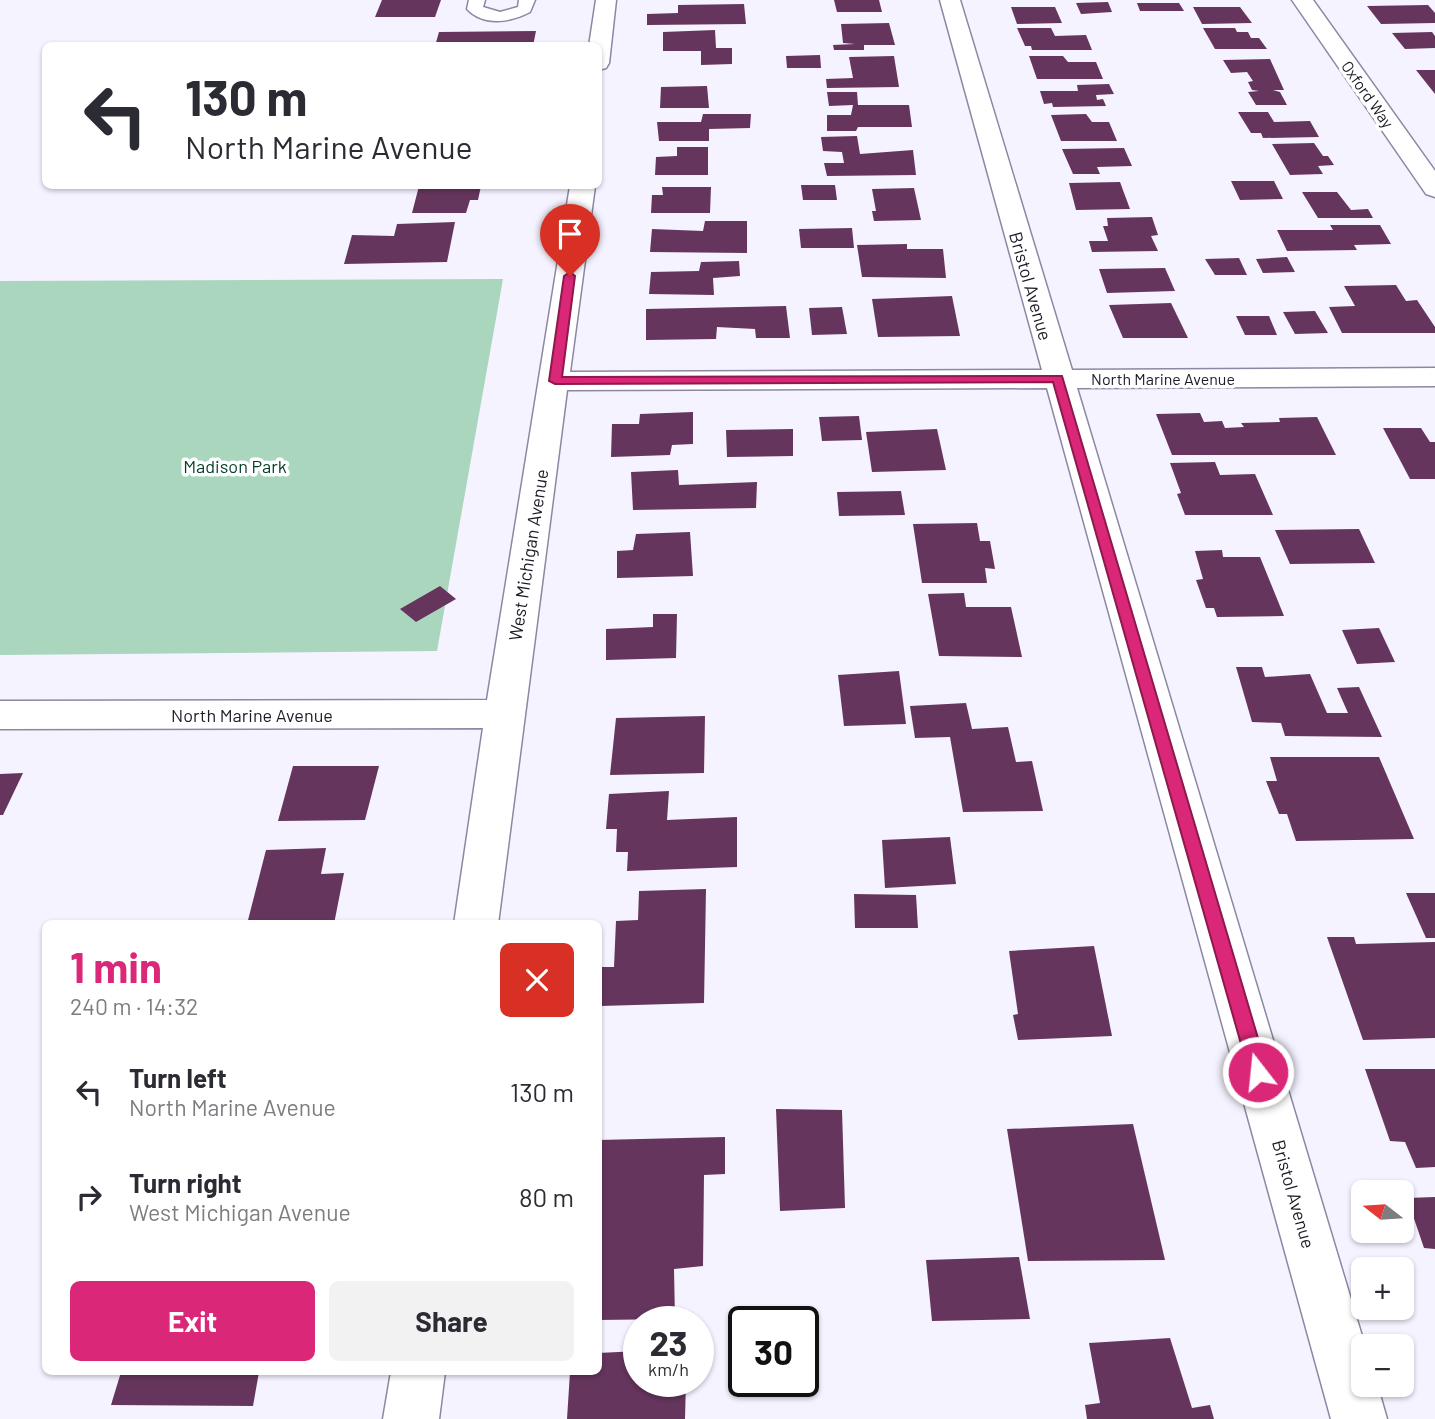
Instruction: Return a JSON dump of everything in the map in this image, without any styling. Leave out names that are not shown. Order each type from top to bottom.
[{"type":"street","points":[[601,42],[606,0]]},
{"type":"street","name":"Bristol Avenue","points":[[950,0],[1359,1419]]},
{"type":"street","name":"Oxford Way","points":[[1302,0],[1435,189]]},
{"type":"street","name":"West Michigan Avenue","points":[[477,920],[504,714],[582,189]]},
{"type":"street","name":"North Marine Avenue","points":[[555,381],[1435,377]]},
{"type":"street","name":"North Marine Avenue","points":[[0,715],[504,714]]},
{"type":"street","points":[[411,1419],[418,1375]]},
{"type":"lane","points":[[477,0],[475,9],[486,17],[510,17],[525,9],[527,0]]},
{"type":"green space","name":"Madison Park","points":[[503,279],[437,651],[0,655],[0,281]]},
{"type":"building","points":[[382,0],[441,0],[435,17],[375,17]]},
{"type":"building","points":[[834,0],[879,0],[882,12],[837,12]]},
{"type":"building","points":[[1108,2],[1112,12],[1081,14],[1076,3]]},
{"type":"building","points":[[1137,3],[1179,3],[1184,11],[1140,11]]},
{"type":"building","points":[[744,4],[746,24],[647,25],[647,14],[678,13],[678,5]]},
{"type":"building","points":[[1428,5],[1435,13],[1435,23],[1381,24],[1367,6]]},
{"type":"building","points":[[1011,7],[1055,7],[1062,23],[1017,24]]},
{"type":"building","points":[[1193,7],[1240,7],[1252,23],[1202,24]]},
{"type":"building","points":[[889,23],[895,45],[864,45],[864,50],[834,50],[833,45],[855,44],[843,43],[841,24]]},
{"type":"building","points":[[1017,28],[1051,28],[1055,36],[1086,35],[1092,50],[1032,50],[1031,46],[1025,46]]},
{"type":"building","points":[[1203,28],[1235,28],[1237,32],[1248,32],[1251,38],[1259,38],[1267,49],[1215,49]]},
{"type":"building","points":[[715,30],[716,48],[732,48],[732,64],[701,65],[701,51],[663,51],[663,32]]},
{"type":"building","points":[[536,31],[534,42],[436,42],[439,32]]},
{"type":"building","points":[[1432,32],[1435,36],[1435,48],[1405,49],[1392,33]]},
{"type":"building","points":[[820,55],[821,68],[787,68],[786,56]]},
{"type":"building","points":[[894,56],[899,87],[827,88],[826,79],[853,78],[849,57]]},
{"type":"building","points":[[1029,56],[1063,56],[1068,62],[1096,62],[1103,79],[1037,79]]},
{"type":"building","points":[[1270,59],[1284,90],[1273,90],[1280,92],[1287,105],[1256,105],[1248,92],[1259,91],[1252,90],[1248,82],[1253,81],[1247,72],[1231,73],[1223,60]]},
{"type":"building","points":[[1416,70],[1435,70],[1435,94]]},
{"type":"building","points":[[1109,84],[1114,94],[1096,95],[1097,100],[1103,99],[1106,106],[1053,107],[1052,103],[1044,104],[1040,91],[1078,91],[1077,85]]},
{"type":"building","points":[[707,86],[709,108],[660,108],[661,87]]},
{"type":"building","points":[[827,92],[857,92],[858,105],[909,105],[912,127],[858,127],[856,131],[827,131],[827,115],[851,115],[853,105],[829,106]]},
{"type":"building","points":[[1238,112],[1268,112],[1274,122],[1310,121],[1319,137],[1263,138],[1261,133],[1251,133]]},
{"type":"building","points":[[703,114],[751,114],[750,128],[709,129],[709,141],[659,141],[657,122],[701,122]]},
{"type":"building","points":[[1086,114],[1092,122],[1109,122],[1117,141],[1061,141],[1051,115]]},
{"type":"building","points":[[857,136],[860,154],[913,150],[916,175],[827,176],[824,163],[844,163],[842,152],[823,151],[821,137]]},
{"type":"building","points":[[1314,143],[1334,165],[1318,166],[1323,174],[1290,175],[1272,144]]},
{"type":"building","points":[[677,147],[708,147],[708,175],[655,175],[656,157],[677,156]]},
{"type":"building","points":[[1124,148],[1132,166],[1097,167],[1100,174],[1073,174],[1062,149]]},
{"type":"building","points":[[1231,181],[1274,181],[1283,199],[1240,200]]},
{"type":"building","points":[[1120,182],[1130,209],[1076,210],[1069,183]]},
{"type":"building","points":[[801,185],[835,185],[837,200],[803,200]]},
{"type":"building","points":[[662,187],[711,187],[710,213],[651,213],[652,195],[663,195]]},
{"type":"building","points":[[914,188],[921,220],[874,221],[872,211],[876,211],[872,189]]},
{"type":"building","points":[[418,189],[480,189],[478,200],[470,200],[466,213],[412,213]]},
{"type":"building","points":[[1302,192],[1337,192],[1351,210],[1368,209],[1373,218],[1318,218]]},
{"type":"building","points":[[1152,217],[1158,235],[1151,236],[1158,251],[1092,252],[1089,241],[1108,241],[1103,226],[1108,226],[1107,218]]},
{"type":"building","points":[[705,221],[747,221],[747,253],[650,252],[652,229],[703,231]]},
{"type":"building","points":[[455,222],[447,262],[344,264],[352,235],[394,236],[397,224]]},
{"type":"building","points":[[1330,225],[1380,225],[1391,244],[1354,245],[1357,250],[1287,251],[1277,230],[1333,230]]},
{"type":"building","points":[[852,228],[854,248],[801,248],[799,229]]},
{"type":"building","points":[[907,244],[907,249],[943,249],[946,278],[862,277],[857,245]]},
{"type":"building","points":[[1287,257],[1295,272],[1263,273],[1256,259]]},
{"type":"building","points":[[1239,258],[1247,275],[1215,275],[1205,259]]},
{"type":"building","points":[[739,261],[740,276],[713,278],[714,295],[649,294],[651,272],[699,271],[701,262]]},
{"type":"building","points":[[1165,268],[1175,291],[1107,293],[1099,269]]},
{"type":"building","points":[[1396,285],[1406,301],[1417,300],[1435,327],[1435,333],[1342,333],[1329,307],[1355,306],[1344,286]]},
{"type":"building","points":[[952,296],[960,336],[878,337],[872,299]]},
{"type":"building","points":[[1171,303],[1188,338],[1123,338],[1109,305]]},
{"type":"building","points":[[786,306],[790,338],[756,338],[755,329],[717,327],[716,339],[646,340],[646,309]]},
{"type":"building","points":[[842,307],[847,334],[812,335],[809,308]]},
{"type":"building","points":[[1315,311],[1328,333],[1295,334],[1283,312]]},
{"type":"building","points":[[1236,316],[1269,316],[1277,335],[1245,335]]},
{"type":"building","points":[[693,412],[693,444],[672,445],[670,455],[611,457],[612,424],[639,424],[640,414]]},
{"type":"building","points":[[1200,413],[1204,422],[1222,421],[1225,428],[1244,427],[1241,423],[1280,422],[1279,418],[1317,417],[1336,455],[1172,455],[1156,414]]},
{"type":"building","points":[[859,416],[862,440],[822,441],[819,417]]},
{"type":"building","points":[[1383,428],[1421,428],[1430,442],[1435,442],[1435,479],[1410,479]]},
{"type":"building","points":[[793,429],[793,456],[727,457],[726,430]]},
{"type":"building","points":[[937,429],[946,470],[872,472],[866,432]]},
{"type":"building","points":[[1215,462],[1220,475],[1255,474],[1273,515],[1185,515],[1177,494],[1181,493],[1170,463]]},
{"type":"building","points":[[678,470],[679,485],[757,482],[756,508],[633,510],[631,472]]},
{"type":"building","points":[[901,491],[905,515],[839,516],[837,492]]},
{"type":"building","points":[[977,523],[980,541],[990,541],[995,569],[985,568],[987,583],[922,583],[913,524]]},
{"type":"building","points":[[1359,529],[1375,563],[1290,564],[1275,530]]},
{"type":"building","points":[[690,532],[693,576],[617,578],[617,551],[633,550],[636,534]]},
{"type":"building","points":[[1222,550],[1223,557],[1260,557],[1284,616],[1217,617],[1214,608],[1206,608],[1196,580],[1203,579],[1195,551]]},
{"type":"building","points":[[440,586],[456,599],[416,622],[400,609]]},
{"type":"building","points":[[964,593],[966,607],[1011,607],[1022,657],[939,656],[928,594]]},
{"type":"building","points":[[653,614],[677,614],[676,658],[606,660],[606,629],[653,627]]},
{"type":"building","points":[[1379,628],[1395,662],[1357,664],[1342,630]]},
{"type":"building","points":[[1236,667],[1262,667],[1265,677],[1310,674],[1327,713],[1348,713],[1337,688],[1359,687],[1382,737],[1285,736],[1281,723],[1252,722]]},
{"type":"building","points":[[899,671],[906,724],[844,726],[838,675]]},
{"type":"building","points":[[966,703],[972,729],[1008,727],[1016,762],[1032,761],[1043,811],[963,812],[950,737],[915,738],[910,706]]},
{"type":"building","points":[[705,716],[704,773],[610,775],[616,718]]},
{"type":"building","points":[[1270,757],[1379,757],[1414,839],[1296,841],[1287,814],[1279,814],[1266,781],[1277,781]]},
{"type":"building","points":[[293,766],[379,766],[365,820],[278,821]]},
{"type":"building","points":[[23,773],[3,815],[0,815],[0,774]]},
{"type":"building","points":[[669,791],[667,820],[737,817],[737,867],[627,871],[628,852],[616,852],[617,829],[606,829],[609,794]]},
{"type":"building","points":[[950,837],[956,884],[885,888],[882,840]]},
{"type":"building","points":[[326,848],[321,874],[344,873],[335,920],[248,920],[266,850]]},
{"type":"building","points":[[706,889],[704,1003],[602,1006],[602,967],[614,967],[616,921],[638,920],[639,891]]},
{"type":"building","points":[[1406,893],[1435,893],[1435,938],[1426,938]]},
{"type":"building","points":[[854,894],[916,895],[918,928],[855,928]]},
{"type":"building","points":[[1327,937],[1354,937],[1356,944],[1435,942],[1435,1038],[1363,1040]]},
{"type":"building","points":[[1094,946],[1112,1036],[1018,1040],[1013,1015],[1018,1014],[1009,951]]},
{"type":"building","points":[[1365,1069],[1435,1069],[1435,1167],[1416,1168],[1405,1142],[1390,1141]]},
{"type":"building","points":[[776,1109],[842,1110],[845,1208],[780,1211]]},
{"type":"building","points":[[1133,1124],[1165,1260],[1028,1261],[1007,1129]]},
{"type":"building","points":[[725,1137],[725,1174],[704,1175],[703,1266],[674,1269],[675,1306],[623,1306],[623,1320],[602,1320],[602,1140]]},
{"type":"building","points":[[1435,1197],[1435,1249],[1424,1248],[1414,1219],[1414,1198]]},
{"type":"building","points":[[1019,1257],[1030,1319],[932,1321],[926,1260]]},
{"type":"building","points":[[1170,1338],[1192,1408],[1210,1405],[1214,1419],[1087,1419],[1085,1405],[1100,1403],[1089,1343]]},
{"type":"building","points":[[623,1352],[623,1397],[686,1397],[685,1419],[567,1419],[570,1375],[602,1375],[602,1353]]},
{"type":"building","points":[[120,1375],[258,1375],[253,1406],[111,1405]]},
{"type":"route","points":[[570,276],[555,381],[1058,379],[1258,1072]]}]
